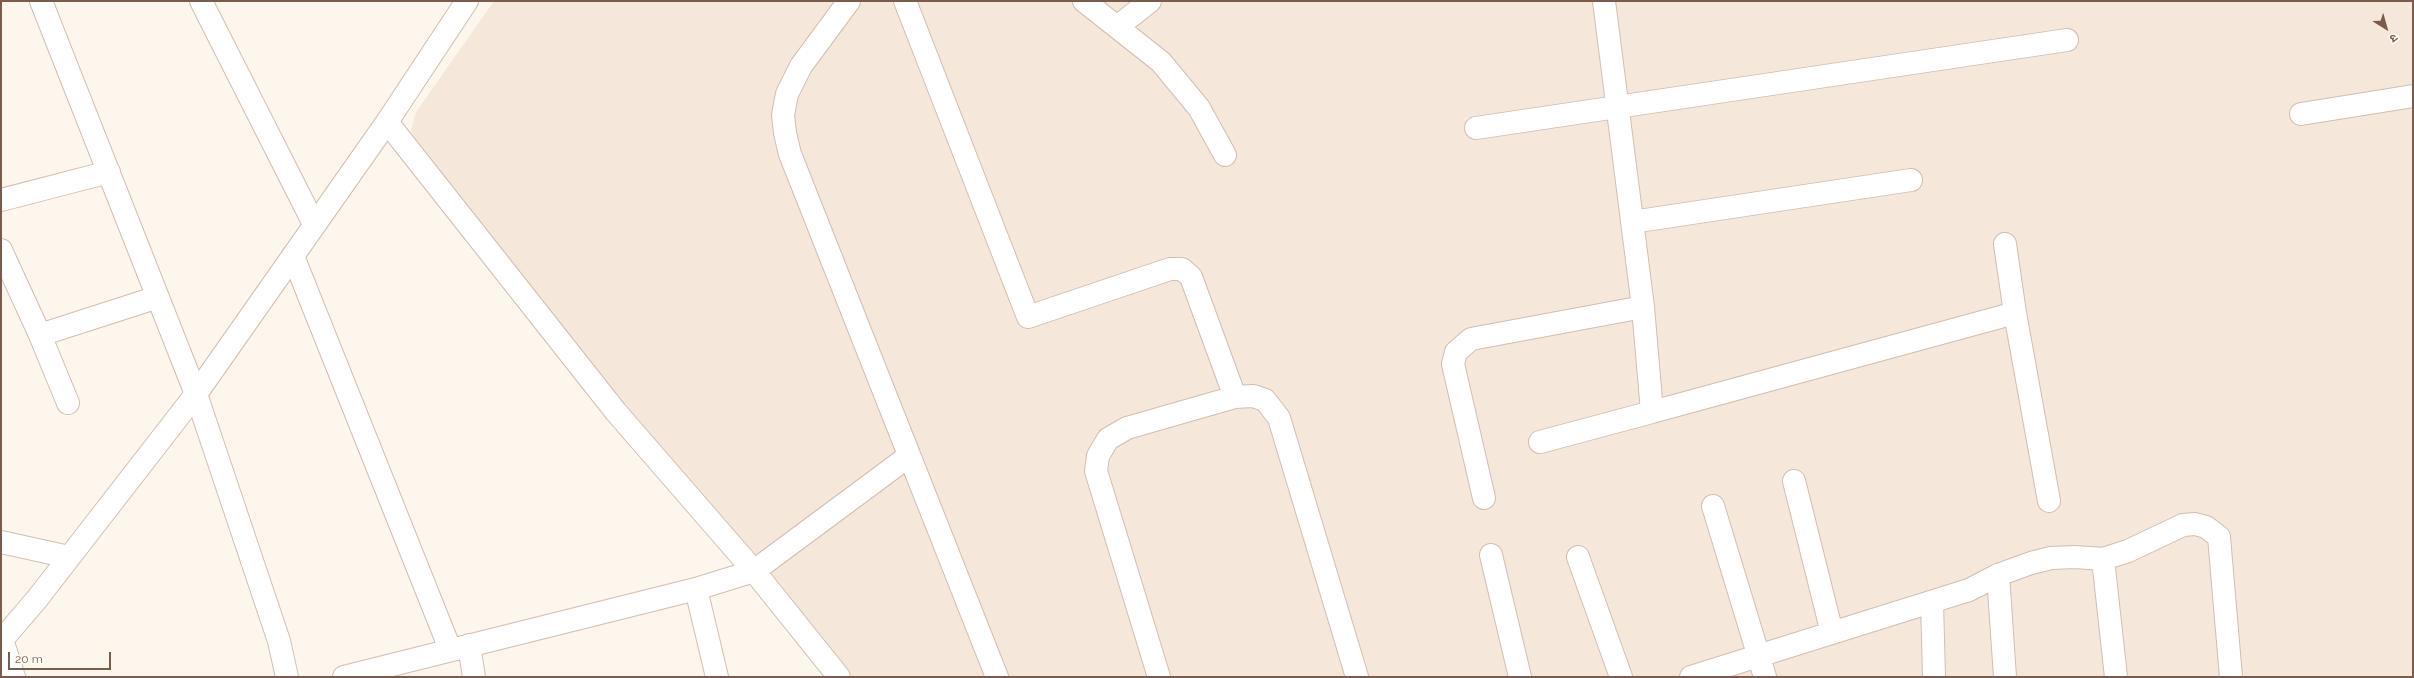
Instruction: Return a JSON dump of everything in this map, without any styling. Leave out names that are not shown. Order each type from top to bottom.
[{"type":"street","points":[[41,1],[196,394],[279,641],[287,677]]},
{"type":"street","points":[[201,1],[314,224]]},
{"type":"street","points":[[14,677],[2,640],[69,557],[196,394],[387,122],[467,1]]},
{"type":"street","points":[[849,1],[800,66],[786,94],[783,115],[790,154],[997,677]]},
{"type":"street","points":[[905,1],[1028,317],[1170,269],[1182,270],[1190,277],[1235,397]]},
{"type":"street","points":[[1084,1],[1160,62],[1183,86],[1199,108],[1225,155]]},
{"type":"street","points":[[1117,27],[1150,1]]},
{"type":"street","points":[[1604,1],[1643,307],[1652,412]]},
{"type":"street","points":[[1476,128],[2067,40]]},
{"type":"street","points":[[2301,114],[2413,96]]},
{"type":"street","points":[[387,122],[616,412],[754,571],[840,677]]},
{"type":"street","points":[[1,200],[109,172]]},
{"type":"street","points":[[1632,222],[1911,180]]},
{"type":"street","points":[[2005,244],[2015,313],[2049,501]]},
{"type":"street","points":[[1,250],[40,335],[68,403]]},
{"type":"street","points":[[292,256],[474,677]]},
{"type":"street","points":[[40,335],[158,297]]},
{"type":"street","points":[[1484,498],[1453,364],[1456,352],[1471,339],[1643,307]]},
{"type":"street","points":[[1540,442],[2015,313]]},
{"type":"street","points":[[1159,677],[1096,471],[1098,456],[1108,439],[1127,428],[1235,397],[1253,396],[1266,400],[1279,418],[1357,677]]},
{"type":"street","points":[[344,677],[696,589],[754,571],[909,456]]},
{"type":"street","points":[[1794,481],[1832,633]]},
{"type":"street","points":[[1713,506],[1760,656],[1765,677]]},
{"type":"street","points":[[1691,677],[1969,590],[1998,575],[2051,558],[2075,557],[2103,560],[2128,551],[2183,525],[2195,524],[2206,527],[2219,537],[2231,677]]},
{"type":"street","points":[[1,542],[69,557]]},
{"type":"street","points":[[1490,555],[1520,677]]},
{"type":"street","points":[[1578,557],[1621,677]]},
{"type":"street","points":[[2103,560],[2116,677]]},
{"type":"street","points":[[1998,575],[2005,677]]},
{"type":"street","points":[[696,589],[717,677]]},
{"type":"street","points":[[1932,602],[1934,677]]},
{"type":"shaded area","points":[[494,1],[2413,1],[2413,677],[842,677],[420,149],[411,130],[416,112]]}]
